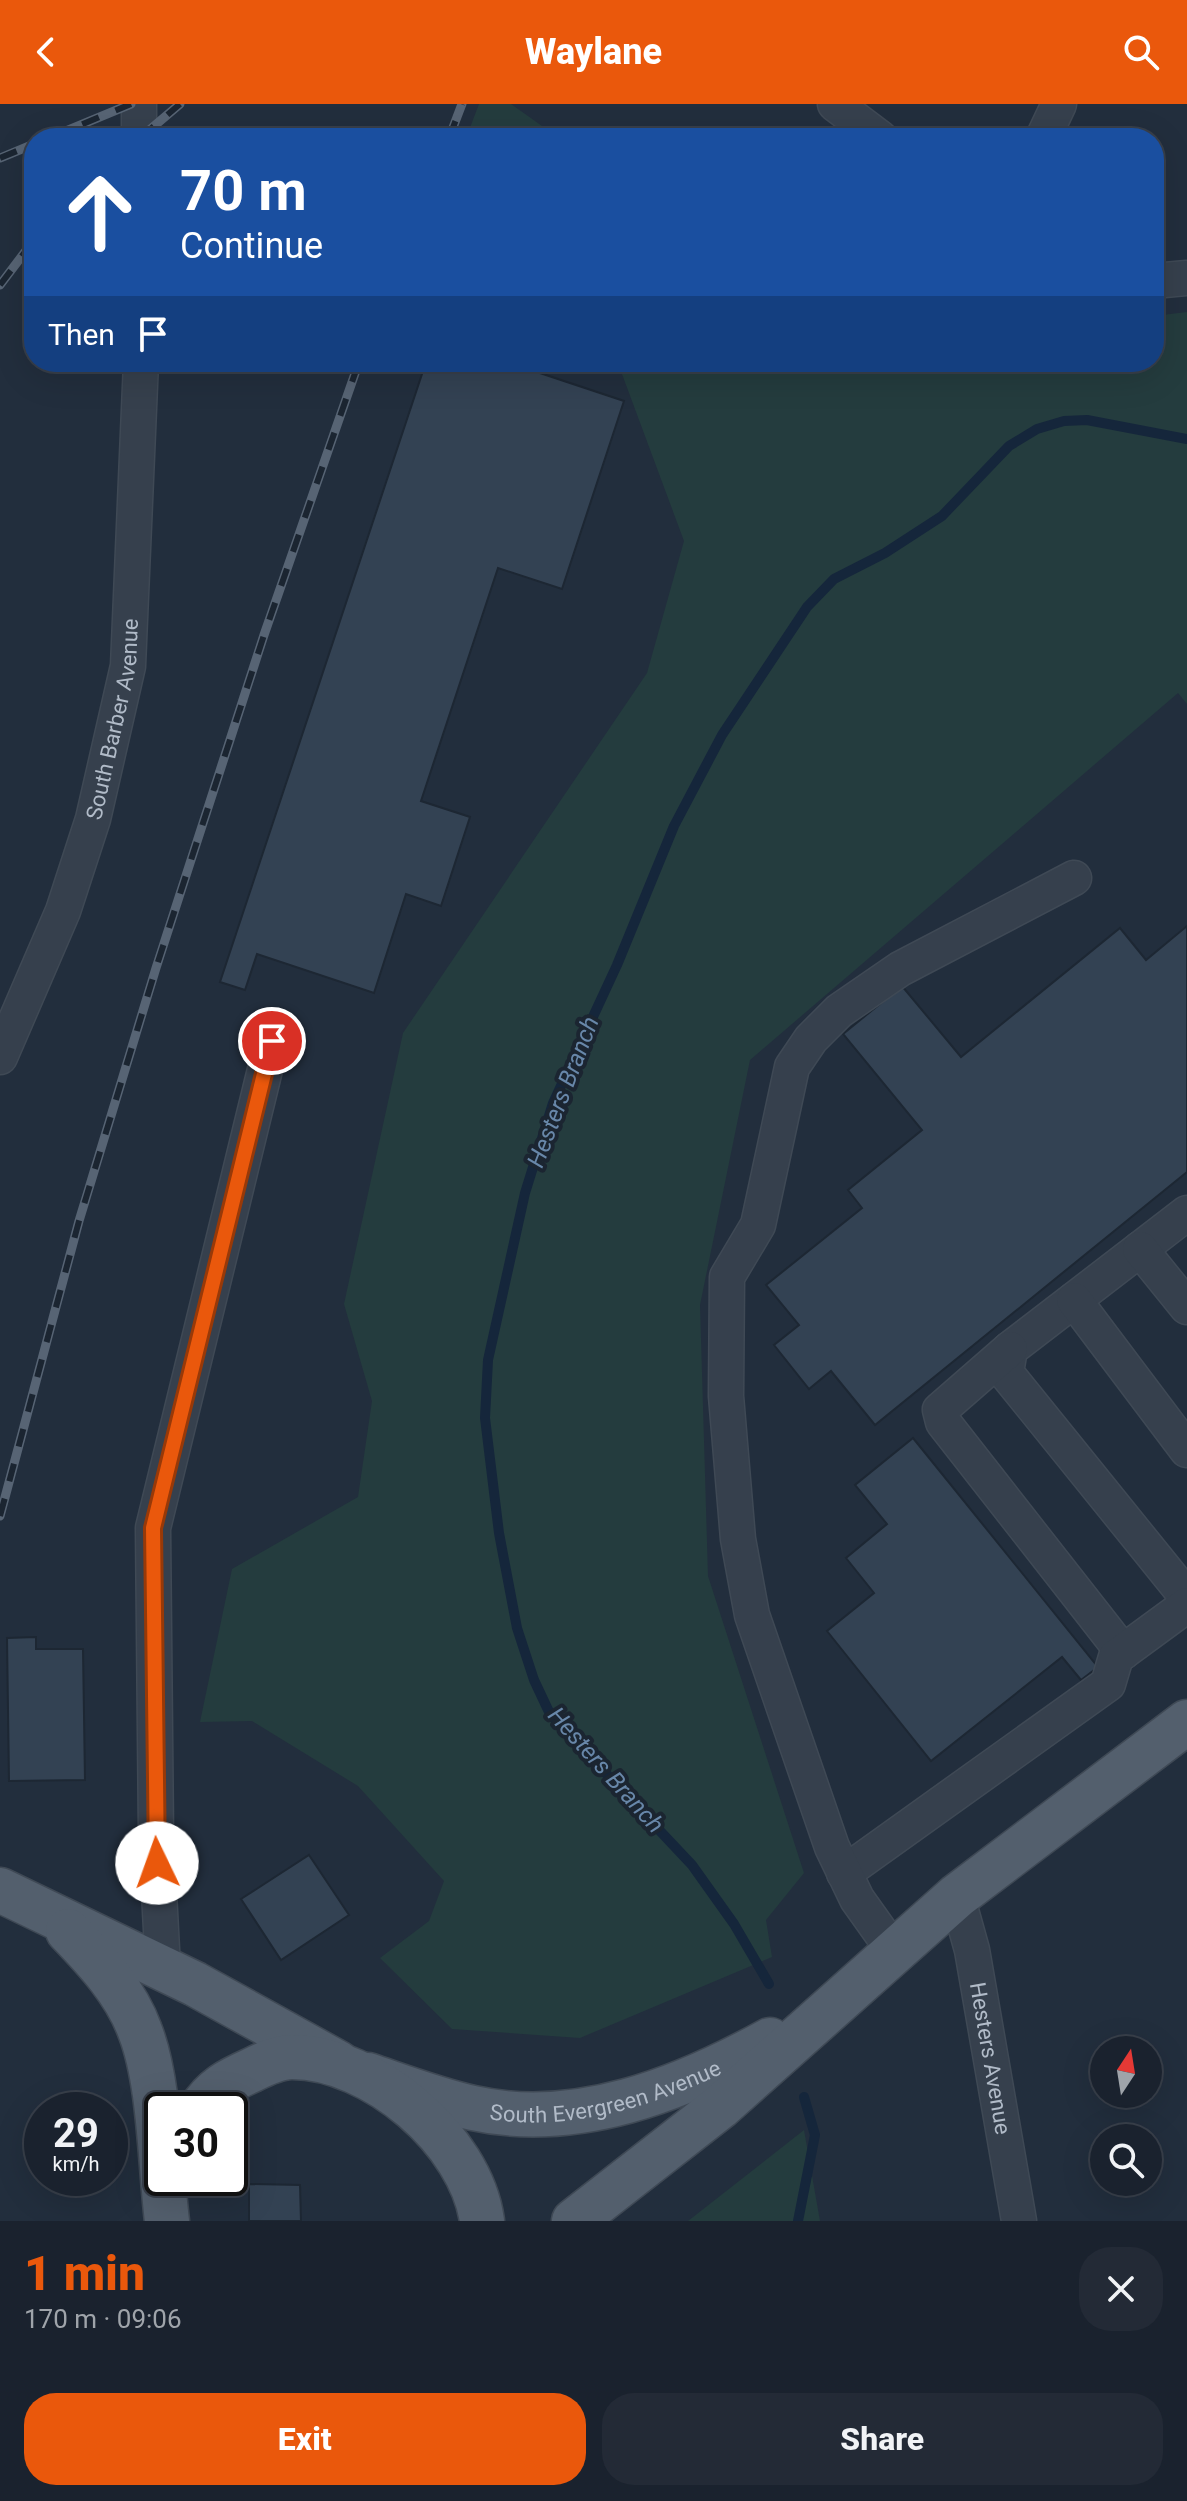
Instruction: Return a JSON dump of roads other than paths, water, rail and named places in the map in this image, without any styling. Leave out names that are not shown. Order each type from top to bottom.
[{"type":"main road","name":"South Evergreen Avenue","points":[[574,2221],[720,2107],[957,1896],[1187,1722]]},
{"type":"main road","name":"South Evergreen Avenue","points":[[0,1890],[163,1968],[353,2069],[475,2108],[520,2114],[614,2106],[726,2064],[832,2006]]},
{"type":"main road","name":"South Evergreen Avenue","points":[[53,1914],[101,1967],[125,2000],[141,2032],[151,2081],[167,2221]]},
{"type":"main road","points":[[217,2092],[228,2080],[268,2062],[290,2057],[353,2069],[409,2106],[436,2133],[474,2187],[482,2221]]},
{"type":"main road","points":[[167,2221],[172,2196]]},
{"type":"street","points":[[139,104],[139,128]]},
{"type":"street","points":[[835,104],[867,128]]},
{"type":"street","points":[[1048,128],[1059,104]]},
{"type":"street","points":[[1164,280],[1187,278]]},
{"type":"street","name":"South Barber Avenue","points":[[0,1057],[63,911],[93,819],[128,666],[141,372]]},
{"type":"street","points":[[894,1951],[857,1899],[844,1873],[813,1797],[752,1615],[738,1539],[726,1396],[727,1277],[758,1225],[792,1067],[811,1039],[839,1011],[900,969],[1074,878]]},
{"type":"street","points":[[163,1968],[156,1836],[153,1528],[272,1041]]},
{"type":"street","points":[[1123,1652],[943,1422],[940,1410],[1010,1349],[1187,1213]]},
{"type":"street","points":[[1140,1249],[1187,1307]]},
{"type":"street","points":[[1074,1300],[1187,1450]]},
{"type":"street","points":[[1010,1349],[1006,1373],[1187,1597]]},
{"type":"street","points":[[844,1873],[1108,1684],[1116,1657],[1187,1605]]},
{"type":"street","name":"Hesters Avenue","points":[[957,1896],[972,1950],[1019,2221]]},
{"type":"waterway","name":"Hesters Branch","points":[[769,1984],[734,1924],[692,1865],[550,1714],[534,1680],[517,1628],[499,1533],[485,1418],[488,1360],[525,1193],[553,1103],[617,965],[674,826],[722,735],[807,607],[834,579],[885,553],[942,516],[1009,446],[1037,429],[1064,421],[1087,420],[1187,439]]},
{"type":"waterway","name":"Hesters Branch","points":[[798,2221],[815,2135],[804,2097]]},
{"type":"railway","points":[[73,128],[131,104]]},
{"type":"railway","points":[[152,128],[180,104]]},
{"type":"railway","points":[[453,128],[462,104]]},
{"type":"railway","points":[[0,158],[24,148]]},
{"type":"railway","points":[[0,285],[24,253]]},
{"type":"railway","points":[[0,1516],[79,1221],[156,968],[264,635],[356,372]]}]
